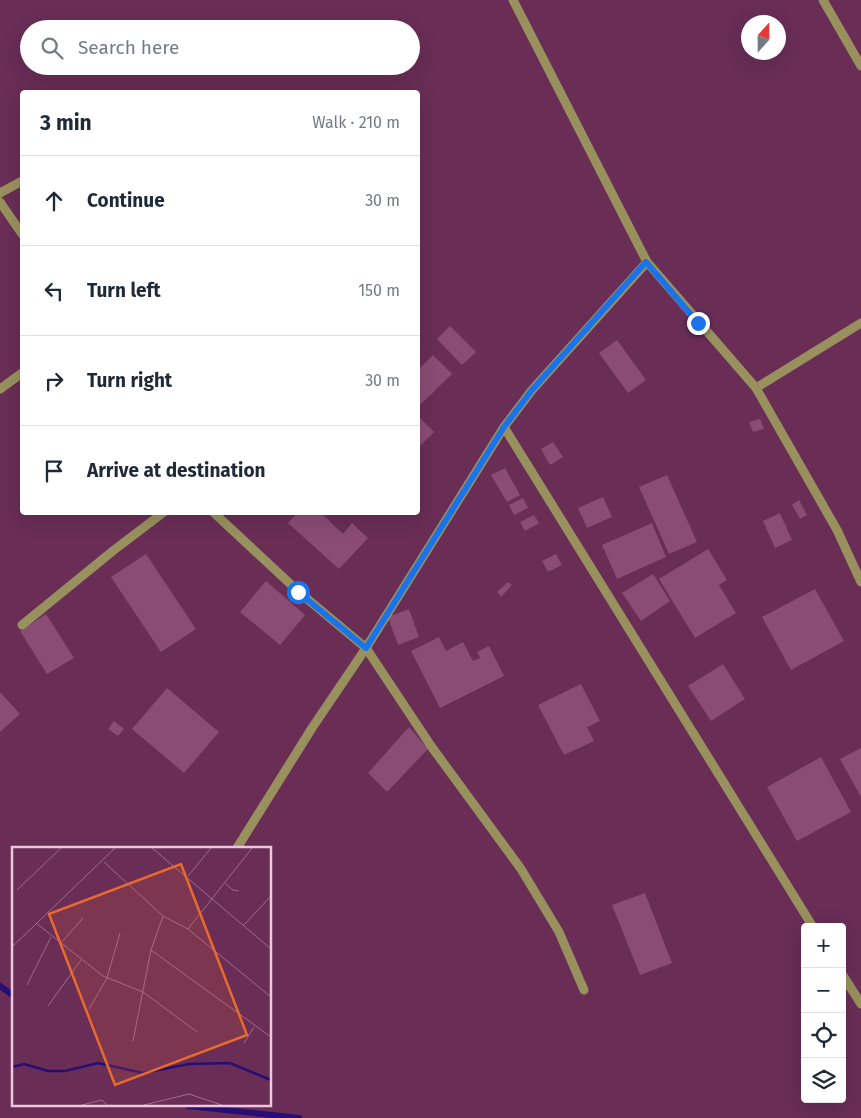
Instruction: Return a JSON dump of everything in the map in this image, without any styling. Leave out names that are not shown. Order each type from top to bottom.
[{"type":"street","points":[[513,0],[646,262],[756,388],[837,530],[861,582]]},
{"type":"street","points":[[823,0],[861,66]]},
{"type":"street","points":[[0,193],[20,182]]},
{"type":"street","points":[[0,202],[20,231]]},
{"type":"street","points":[[238,847],[312,728],[366,648],[504,427],[532,390],[646,262]]},
{"type":"street","points":[[756,388],[861,323]]},
{"type":"street","points":[[0,389],[20,374]]},
{"type":"street","points":[[504,427],[811,923]]},
{"type":"street","points":[[22,626],[114,550],[160,515]]},
{"type":"street","points":[[216,515],[298,592],[366,648],[431,746],[522,870],[559,932],[584,990]]},
{"type":"street","points":[[846,980],[861,1004]]},
{"type":"building","points":[[450,326],[476,352],[462,365],[437,339]]},
{"type":"building","points":[[617,340],[646,380],[628,393],[599,353]]},
{"type":"building","points":[[433,355],[452,374],[420,405],[420,368]]},
{"type":"building","points":[[420,418],[434,432],[420,444]]},
{"type":"building","points":[[760,419],[764,429],[753,432],[749,422]]},
{"type":"building","points":[[553,442],[563,457],[550,465],[541,449]]},
{"type":"building","points":[[505,468],[520,495],[507,502],[491,475]]},
{"type":"building","points":[[667,475],[697,542],[669,554],[639,487]]},
{"type":"building","points":[[603,497],[612,517],[587,528],[578,508]]},
{"type":"building","points":[[523,498],[528,508],[514,515],[509,505]]},
{"type":"building","points":[[799,500],[807,515],[800,519],[792,505]]},
{"type":"building","points":[[780,513],[792,540],[775,548],[763,521]]},
{"type":"building","points":[[295,515],[323,515],[343,534],[352,523],[368,538],[339,569],[288,523]]},
{"type":"building","points":[[534,515],[539,523],[525,531],[520,522]]},
{"type":"building","points":[[652,523],[666,557],[617,579],[602,545]]},
{"type":"building","points":[[708,549],[727,580],[719,585],[736,613],[695,638],[659,579]]},
{"type":"building","points":[[146,554],[196,629],[161,652],[111,577]]},
{"type":"building","points":[[556,554],[562,565],[548,572],[542,561]]},
{"type":"building","points":[[653,574],[670,601],[641,621],[622,593]]},
{"type":"building","points":[[266,581],[305,615],[280,645],[240,612]]},
{"type":"building","points":[[508,582],[512,585],[501,597],[497,592]]},
{"type":"building","points":[[815,589],[844,641],[791,670],[762,617]]},
{"type":"building","points":[[409,609],[419,637],[398,645],[388,617]]},
{"type":"building","points":[[46,614],[74,658],[47,674],[20,631]]},
{"type":"building","points":[[439,637],[446,651],[463,642],[473,661],[480,658],[477,652],[489,646],[504,676],[440,708],[411,651]]},
{"type":"building","points":[[723,664],[745,699],[711,721],[688,686]]},
{"type":"building","points":[[581,684],[600,721],[587,727],[594,741],[564,755],[538,705]]},
{"type":"building","points":[[167,688],[219,732],[184,773],[132,729]]},
{"type":"building","points":[[0,692],[20,714],[0,732]]},
{"type":"building","points":[[114,721],[124,729],[118,736],[108,729]]},
{"type":"building","points":[[409,727],[428,749],[387,792],[368,773]]},
{"type":"building","points":[[861,748],[861,797],[840,759]]},
{"type":"building","points":[[821,757],[851,812],[797,841],[767,787]]},
{"type":"building","points":[[645,893],[672,963],[640,975],[612,905]]},
{"type":"waterway","points":[[0,986],[12,995]]},
{"type":"waterway","points":[[188,1106],[299,1118]]},
{"type":"route","points":[[298,592],[366,648],[504,427],[532,390],[646,262],[698,323]]}]
